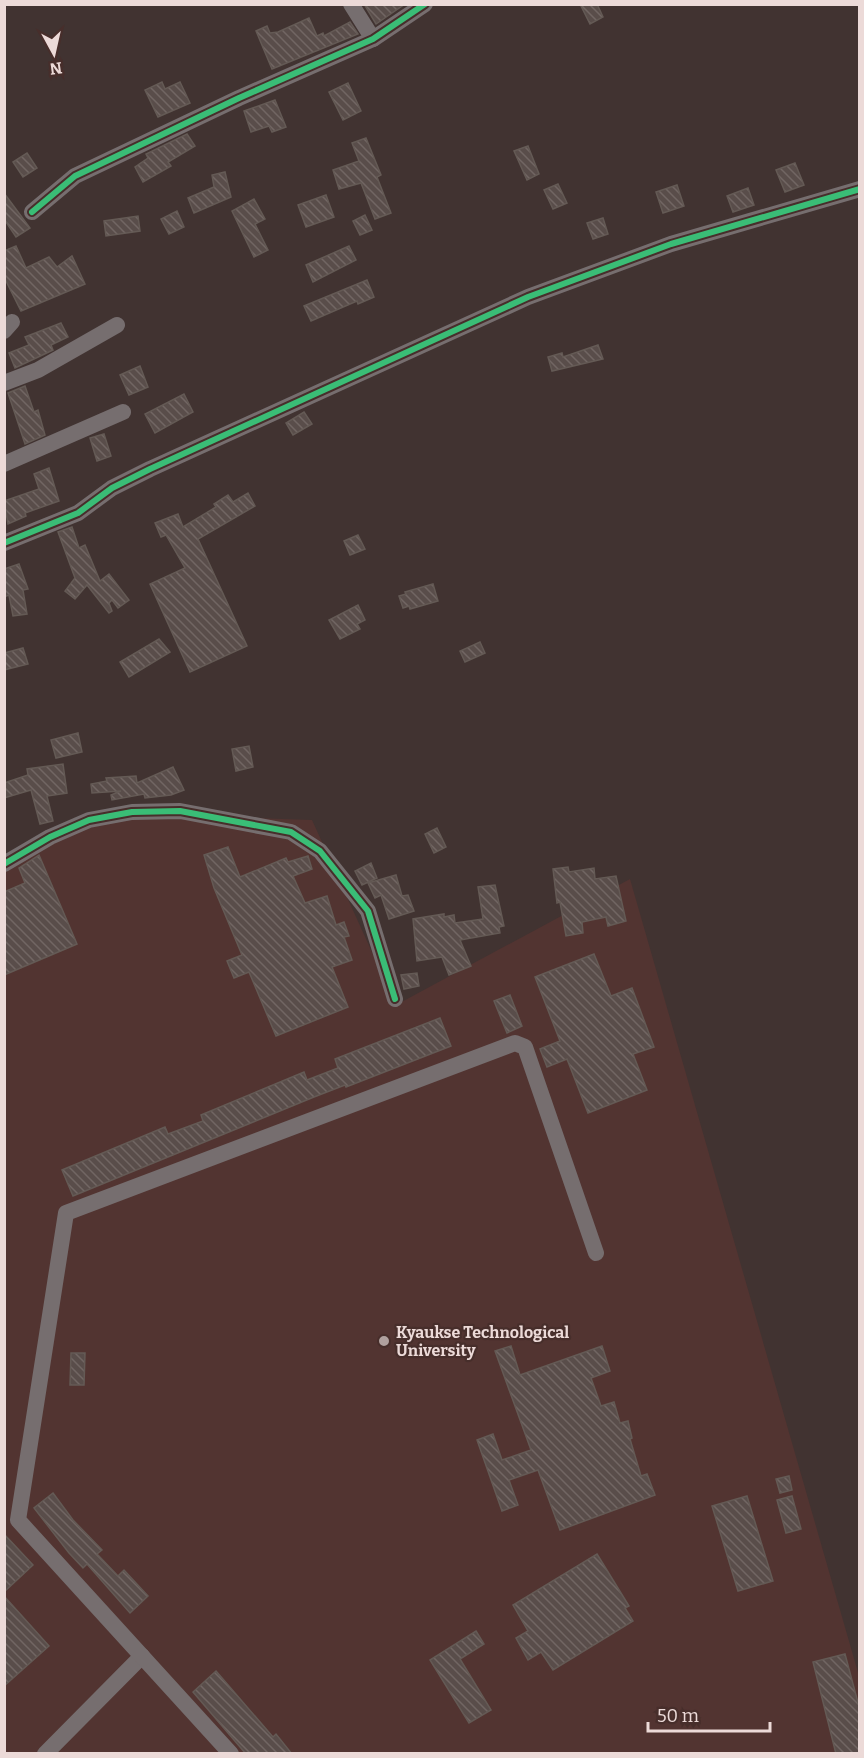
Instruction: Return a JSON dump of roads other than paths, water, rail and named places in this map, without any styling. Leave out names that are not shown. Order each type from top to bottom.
[{"type":"street","points":[[351,4],[373,39]]},
{"type":"street","points":[[32,212],[75,176],[239,98],[373,39],[425,4]]},
{"type":"street","points":[[4,543],[78,513],[112,488],[150,469],[528,297],[671,244],[860,189]]},
{"type":"street","points":[[4,383],[39,370],[117,325]]},
{"type":"street","points":[[4,464],[123,412]]},
{"type":"street","points":[[4,864],[50,837],[89,820],[132,812],[180,811],[291,831],[320,851],[368,911],[395,999]]},
{"type":"street","points":[[231,1754],[18,1520],[66,1213],[515,1043],[525,1047],[596,1253]]},
{"type":"street","points":[[45,1754],[142,1656]]},
{"type":"place","name":"Kyaukse Technological University","points":[[384,1341]]}]
